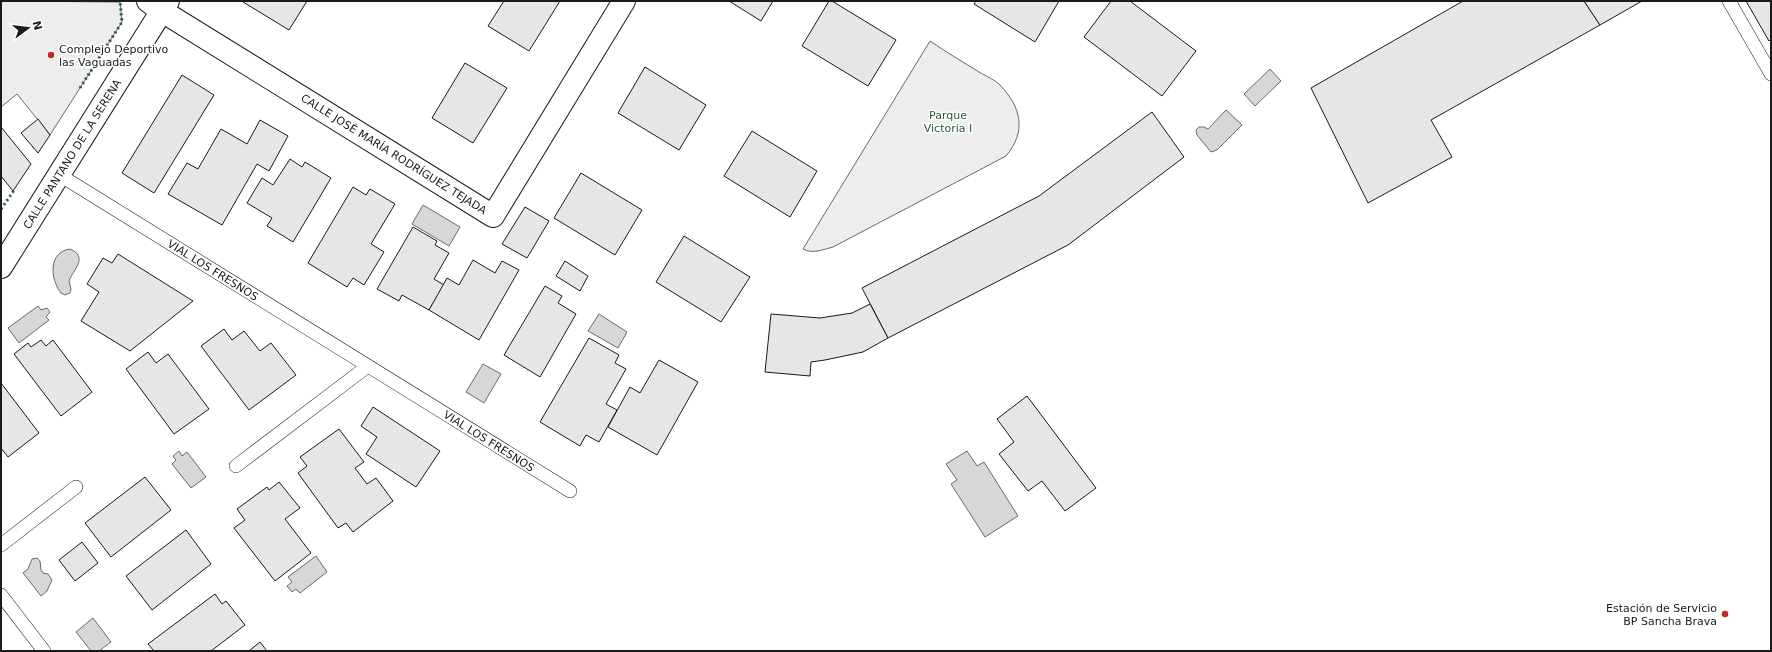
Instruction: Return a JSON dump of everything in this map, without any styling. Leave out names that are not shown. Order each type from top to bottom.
[{"type":"street","name":"CALLE JOSÉ MARÍA RODRÍGUEZ TEJADA","points":[[160,4],[493,216],[624,1]]},
{"type":"street","name":"CALLE PANTANO DE LA SERENA","points":[[1,267],[160,4]]},
{"type":"lane","points":[[1729,1],[1771,74]]},
{"type":"lane","name":"VIAL LOS FRESNOS","points":[[58,174],[570,491]]},
{"type":"lane","points":[[236,466],[368,366]]},
{"type":"lane","points":[[1,545],[76,487]]},
{"type":"lane","points":[[1,595],[44,651]]},
{"type":"green space","name":"Complejo Deportivo las Vaguadas","points":[[1,1],[120,2],[122,22],[50,135],[17,94],[1,107]]},
{"type":"green space","name":"Parque Victoria I","points":[[930,41],[996,81],[1007,93],[1013,102],[1019,119],[1019,128],[1013,147],[1006,156],[833,247],[814,251],[803,249]]},
{"type":"shaded area","points":[[1270,69],[1281,81],[1255,106],[1244,94]]},
{"type":"shaded area","points":[[1226,110],[1242,125],[1217,150],[1211,152],[1197,135],[1196,130],[1199,127],[1208,129]]},
{"type":"shaded area","points":[[423,205],[460,227],[449,246],[412,224]]},
{"type":"shaded area","points":[[70,249],[76,252],[79,260],[69,281],[71,289],[70,293],[65,295],[61,293],[57,287],[53,274],[53,267],[58,255],[63,251]]},
{"type":"shaded area","points":[[38,306],[41,310],[47,308],[50,312],[46,317],[49,320],[19,343],[8,328]]},
{"type":"shaded area","points":[[599,314],[627,332],[618,348],[588,331]]},
{"type":"shaded area","points":[[483,364],[501,374],[484,403],[466,392]]},
{"type":"shaded area","points":[[179,451],[182,456],[187,452],[206,477],[191,488],[172,464],[176,460],[173,456]]},
{"type":"shaded area","points":[[967,451],[977,466],[984,462],[1018,516],[985,537],[951,484],[957,480],[946,464]]},
{"type":"shaded area","points":[[316,556],[327,572],[300,593],[296,589],[292,592],[287,586],[292,582],[288,577]]},
{"type":"shaded area","points":[[37,558],[40,561],[41,570],[43,573],[48,574],[52,580],[47,591],[41,596],[23,573],[28,569],[32,559]]},
{"type":"shaded area","points":[[93,618],[111,642],[99,651],[91,651],[76,632]]},
{"type":"building","points":[[307,1],[289,30],[243,2]]},
{"type":"building","points":[[504,1],[560,1],[529,51],[488,26]]},
{"type":"building","points":[[729,1],[773,1],[761,21]]},
{"type":"building","points":[[829,1],[832,1],[896,40],[868,86],[802,46]]},
{"type":"building","points":[[976,1],[1059,1],[1035,42],[974,4]]},
{"type":"building","points":[[1111,1],[1130,1],[1196,51],[1162,96],[1084,37]]},
{"type":"building","points":[[1463,1],[1584,1],[1600,25],[1431,120],[1452,157],[1368,203],[1311,88]]},
{"type":"building","points":[[1584,1],[1642,1],[1600,25]]},
{"type":"building","points":[[1746,1],[1771,1],[1771,39],[1769,41]]},
{"type":"building","points":[[465,63],[507,88],[473,143],[432,118]]},
{"type":"building","points":[[645,67],[706,105],[679,150],[618,113]]},
{"type":"building","points":[[182,75],[214,95],[154,193],[122,173]]},
{"type":"building","points":[[1152,112],[1184,157],[1068,245],[888,338],[862,288],[1039,196]]},
{"type":"building","points":[[38,119],[50,135],[38,153],[21,133]]},
{"type":"building","points":[[260,120],[288,136],[269,171],[257,164],[222,225],[168,194],[187,163],[198,169],[221,129],[247,144]]},
{"type":"building","points":[[1,127],[31,164],[13,191],[1,176]]},
{"type":"building","points":[[752,131],[817,171],[790,217],[724,176]]},
{"type":"building","points":[[290,159],[302,167],[305,162],[331,178],[293,242],[267,226],[272,218],[247,203],[262,178],[273,185]]},
{"type":"building","points":[[581,173],[642,210],[615,255],[554,218]]},
{"type":"building","points":[[353,187],[366,195],[370,189],[395,204],[371,244],[384,252],[364,285],[353,278],[347,287],[308,263]]},
{"type":"building","points":[[525,207],[549,221],[527,258],[502,244]]},
{"type":"building","points":[[413,227],[437,241],[435,245],[449,253],[434,279],[444,285],[429,310],[402,295],[399,301],[377,289]]},
{"type":"building","points":[[684,236],[750,277],[721,322],[656,282]]},
{"type":"building","points":[[118,254],[193,301],[130,351],[81,321],[99,292],[87,284],[103,258],[112,263]]},
{"type":"building","points":[[473,260],[495,273],[502,261],[519,270],[479,340],[429,310],[447,278],[459,285]]},
{"type":"building","points":[[565,261],[588,276],[580,291],[556,276]]},
{"type":"building","points":[[545,286],[562,296],[558,303],[576,314],[540,377],[504,355]]},
{"type":"building","points":[[870,304],[888,338],[863,352],[811,362],[810,376],[765,372],[771,314],[820,318],[852,313]]},
{"type":"building","points":[[224,329],[232,340],[244,331],[260,351],[271,343],[296,375],[249,410],[201,346]]},
{"type":"building","points":[[589,338],[619,355],[615,363],[626,369],[606,404],[617,410],[599,442],[586,435],[580,446],[540,422]]},
{"type":"building","points":[[41,340],[46,346],[53,340],[92,392],[61,416],[14,354],[28,343],[31,347]]},
{"type":"building","points":[[148,352],[156,363],[168,354],[209,409],[174,434],[126,369]]},
{"type":"building","points":[[659,360],[698,382],[657,455],[608,427],[630,387],[640,393]]},
{"type":"building","points":[[1,383],[39,433],[8,457],[1,448]]},
{"type":"building","points":[[1027,396],[1096,488],[1065,511],[1042,481],[1028,491],[999,454],[1014,442],[997,419]]},
{"type":"building","points":[[373,407],[440,451],[416,487],[366,454],[377,437],[361,426]]},
{"type":"building","points":[[339,429],[364,462],[355,468],[367,484],[376,478],[393,501],[353,532],[346,523],[338,528],[298,473],[307,466],[300,457]]},
{"type":"building","points":[[145,477],[171,510],[111,557],[85,523]]},
{"type":"building","points":[[279,482],[300,508],[285,519],[311,553],[275,581],[234,528],[245,520],[237,509],[267,487],[269,490]]},
{"type":"building","points":[[186,530],[211,564],[152,610],[126,576]]},
{"type":"building","points":[[82,542],[98,563],[75,581],[59,560]]},
{"type":"building","points":[[215,594],[222,604],[226,601],[245,625],[211,651],[154,651],[148,644]]},
{"type":"building","points":[[260,642],[267,651],[249,651]]},
{"type":"hedge","points":[[80,88],[122,22],[120,1]]},
{"type":"hedge","points":[[1,209],[15,189]]},
{"type":"place","name":"Complejo Deportivo las Vaguadas","points":[[51,55]]},
{"type":"place","name":"Estación de Servicio BP Sancha Brava","points":[[1725,614]]}]
